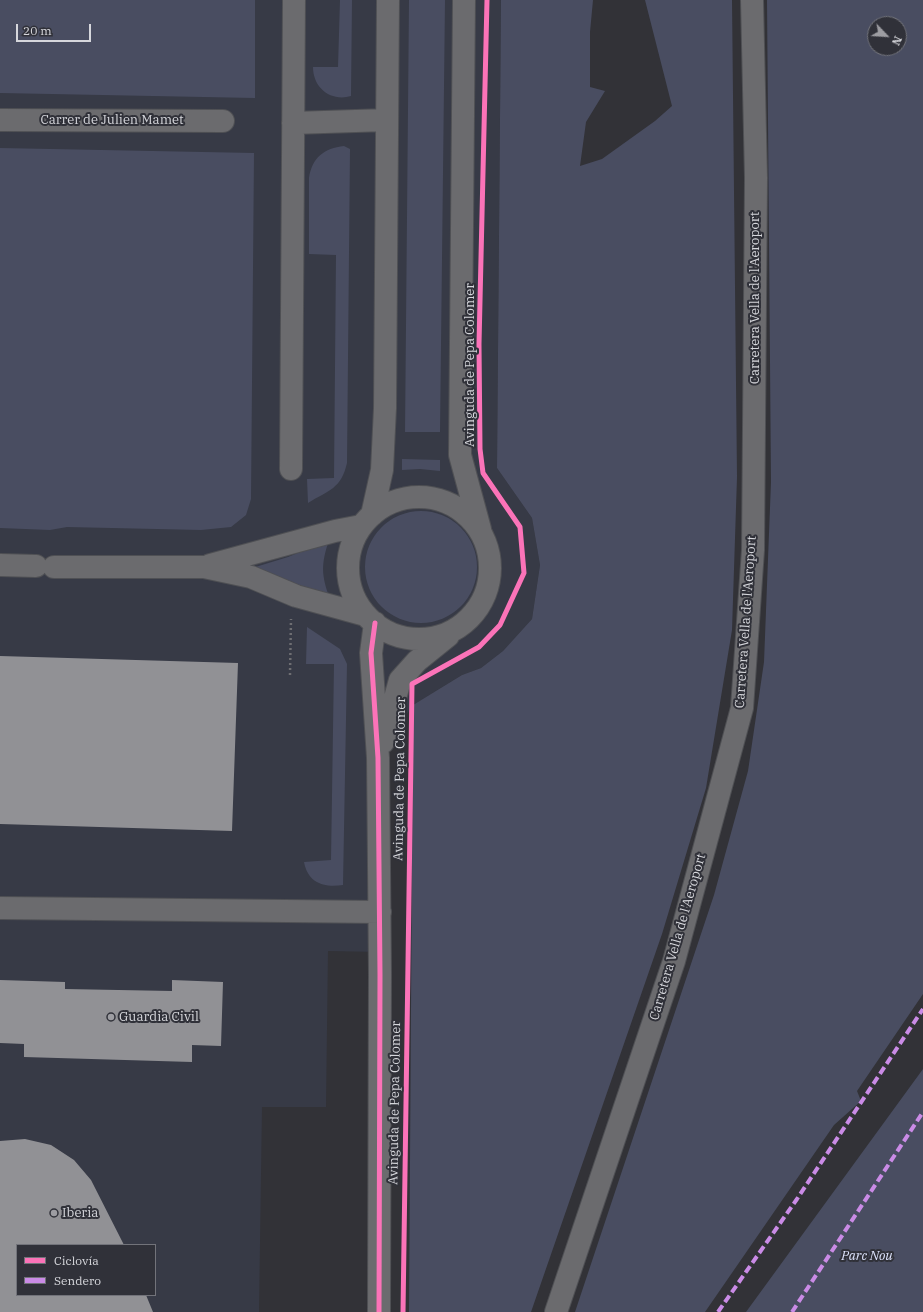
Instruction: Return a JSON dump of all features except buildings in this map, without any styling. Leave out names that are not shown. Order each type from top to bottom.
[{"type":"street","points":[[291,469],[294,0]]},
{"type":"street","points":[[204,567],[252,555],[334,531],[367,520],[380,508],[395,500],[420,496],[440,498],[457,506],[480,529],[490,558],[490,576],[487,592],[469,620],[454,631],[430,639],[408,639],[385,631],[370,619],[358,605],[349,581],[351,547],[367,520],[382,470],[385,408],[388,0]]},
{"type":"street","name":"Avinguda de Pepa Colomer","points":[[464,0],[460,455],[480,529]]},
{"type":"street","name":"Carretera Vella de l'Aeroport","points":[[556,1312],[674,961],[742,708],[753,550],[756,178],[752,0]]},
{"type":"street","name":"Carrer de Julien Mamet","points":[[0,120],[223,121]]},
{"type":"street","points":[[293,122],[387,120]]},
{"type":"street","points":[[0,565],[204,567],[251,577],[296,596],[370,619]]},
{"type":"street","name":"Avinguda de Pepa Colomer","points":[[370,619],[378,758],[380,912],[378,1312]]},
{"type":"street","name":"Avinguda de Pepa Colomer","points":[[378,758],[400,680],[417,661],[469,620]]},
{"type":"street","points":[[0,908],[380,912]]},
{"type":"shaded area","points":[[0,0],[501,0],[497,468],[532,518],[540,565],[532,619],[503,651],[481,668],[462,675],[413,705],[378,758],[380,952],[328,951],[326,1107],[262,1107],[259,1312],[0,1312]]},
{"type":"green space","points":[[0,0],[255,0],[255,98],[0,93]]},
{"type":"green space","points":[[340,0],[352,0],[351,96],[344,97],[337,97],[324,92],[316,81],[313,67],[338,67]]},
{"type":"green space","points":[[409,0],[445,0],[440,432],[405,432]]},
{"type":"green space","points":[[501,0],[593,0],[590,32],[590,87],[605,91],[586,122],[580,166],[602,159],[655,121],[672,106],[645,0],[732,0],[737,477],[732,630],[706,788],[662,934],[531,1312],[409,1312],[413,705],[462,675],[481,668],[503,651],[532,619],[540,565],[532,518],[497,468]]},
{"type":"green space","points":[[767,0],[923,0],[923,994],[857,1091],[861,1101],[834,1125],[705,1312],[575,1312],[714,895],[748,771],[764,662],[771,482]]},
{"type":"green space","points":[[344,146],[350,149],[347,463],[338,484],[308,503],[307,479],[334,478],[336,255],[309,254],[309,178],[313,165],[320,155],[331,149]]},
{"type":"green space","points":[[0,148],[254,153],[251,499],[246,515],[231,527],[201,530],[67,527],[50,530],[0,528]]},
{"type":"green space","points":[[402,459],[440,460],[440,471],[420,469],[402,470]]},
{"type":"green space","points":[[421,511],[443,515],[461,527],[473,545],[477,567],[473,589],[461,607],[443,619],[421,623],[399,619],[381,607],[369,589],[365,567],[369,545],[381,527],[399,515]]},
{"type":"green space","points":[[329,540],[323,563],[323,570],[330,599],[249,569],[288,557]]},
{"type":"green space","points":[[307,627],[340,649],[347,664],[343,885],[336,886],[323,885],[313,879],[309,875],[304,862],[331,860],[334,664],[306,664]]},
{"type":"green space","name":"Parc Nou","points":[[923,1069],[923,1312],[746,1312]]},
{"type":"marked path","points":[[718,1312],[797,1199],[923,1009]]},
{"type":"marked path","points":[[792,1312],[923,1112]]},
{"type":"cycle path","points":[[403,1312],[412,684],[479,647],[500,625],[524,573],[520,527],[483,473],[480,449],[479,344],[487,0]]},
{"type":"cycle path","points":[[375,623],[371,653],[378,758],[380,975],[379,1312]]},
{"type":"place","name":"Guardia Civil","points":[[111,1017]]},
{"type":"place","name":"Iberia","points":[[54,1213]]}]
